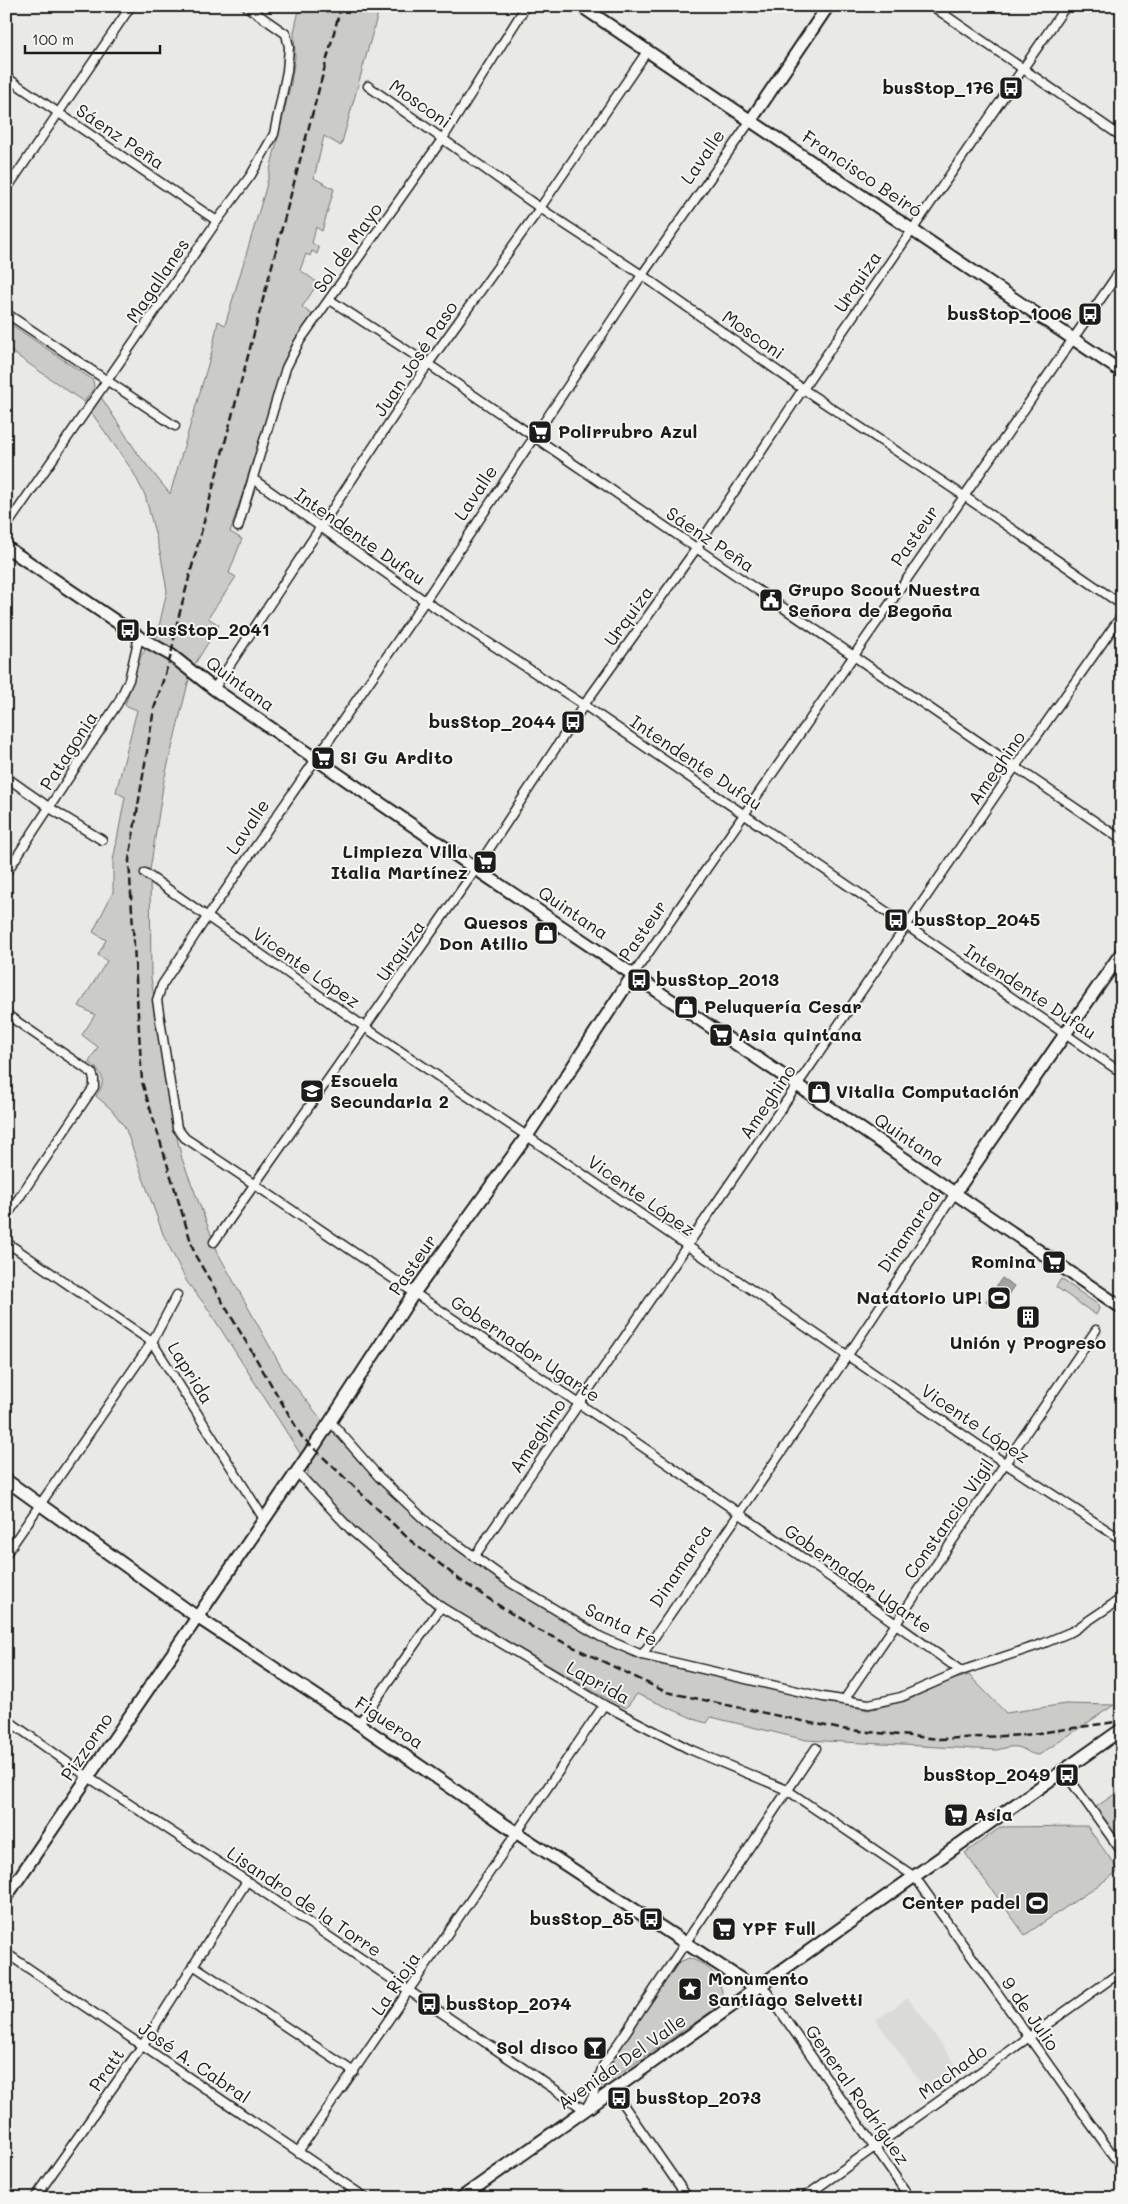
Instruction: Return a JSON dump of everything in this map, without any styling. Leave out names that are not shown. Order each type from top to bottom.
[{"type":"street","points":[[6,190],[131,6]]},
{"type":"street","name":"Magallanes","points":[[6,527],[217,220],[251,175],[274,134],[287,71],[289,47],[286,34],[246,6]]},
{"type":"street","name":"Sol de Mayo","points":[[238,527],[286,368],[298,342],[330,300],[443,138],[526,6]]},
{"type":"street","name":"Lavalle","points":[[157,1000],[162,985],[207,917],[534,438],[642,275],[751,120],[828,6]]},
{"type":"street","points":[[932,6],[1122,137]]},
{"type":"street","name":"Urquiza","points":[[214,1242],[476,869],[584,705],[696,549],[803,389],[1066,6]]},
{"type":"street","name":"Francisco Beiró","points":[[586,7],[1072,340],[1122,372]]},
{"type":"street","name":"Juan José Paso","points":[[214,689],[322,529],[428,364],[540,208],[648,50]]},
{"type":"street","name":"Sáenz Peña","points":[[6,77],[217,220]]},
{"type":"street","name":"Mosconi","points":[[368,86],[540,208],[642,275],[803,389],[964,496],[1122,605]]},
{"type":"street","name":"Pasteur","points":[[197,1617],[330,1422],[414,1293],[527,1136],[633,976],[744,814],[1122,268]]},
{"type":"street","name":"Sáenz Peña","points":[[330,300],[428,364],[1122,840]]},
{"type":"street","points":[[6,313],[176,426]]},
{"type":"street","name":"Intendente Dufau","points":[[253,479],[424,600],[584,705],[1122,1073]]},
{"type":"street","name":"Quintana","points":[[6,547],[139,637],[171,655],[214,689],[476,869],[797,1085],[1122,1308]]},
{"type":"street","name":"Ameghino","points":[[474,1557],[1015,767],[1122,615]]},
{"type":"street","name":"Patagonia","points":[[6,873],[118,703],[129,680],[139,637]]},
{"type":"street","points":[[6,777],[50,808],[102,840]]},
{"type":"street","name":"Vicente López","points":[[145,873],[366,1028],[1006,1464],[1122,1540]]},
{"type":"street","name":"Dinamarca","points":[[642,1655],[737,1513],[848,1355],[955,1193],[1122,952]]},
{"type":"street","name":"Gobernador Ugarte","points":[[157,1000],[177,1128],[185,1138],[414,1293],[580,1402],[961,1671]]},
{"type":"street","points":[[6,1014],[92,1073],[94,1079],[94,1087],[6,1217]]},
{"type":"street","name":"Laprida","points":[[6,1242],[152,1342],[264,1519]]},
{"type":"street","points":[[6,1554],[152,1342],[177,1295]]},
{"type":"street","name":"Constancio Vigil","points":[[844,1700],[1096,1330]]},
{"type":"street","name":"Santa Fe","points":[[330,1422],[386,1484],[428,1523],[511,1583],[601,1637],[642,1655],[823,1697],[870,1704],[901,1697],[961,1671],[1042,1644],[1073,1631],[1122,1598]]},
{"type":"street","name":"Laprida","points":[[296,1471],[352,1531],[441,1607],[604,1705],[688,1749],[787,1790],[915,1876]]},
{"type":"street","name":"Figueroa","points":[[6,1480],[197,1617],[360,1724],[517,1833],[759,1987]]},
{"type":"street","points":[[360,1724],[441,1607]]},
{"type":"street","name":"Pizzorno","points":[[6,1897],[197,1617]]},
{"type":"street","points":[[517,1833],[604,1705]]},
{"type":"street","name":"Lisandro de la Torre","points":[[6,1719],[88,1777],[247,1881],[585,2110]]},
{"type":"street","name":"Avenida Del Valle","points":[[468,2196],[613,2090],[1122,1729]]},
{"type":"street","points":[[585,2110],[603,2066],[816,1748]]},
{"type":"street","points":[[1063,1770],[1122,1852]]},
{"type":"street","name":"La Rioja","points":[[298,2152],[517,1833]]},
{"type":"street","name":"9 de Julio","points":[[915,1876],[1122,2168]]},
{"type":"street","name":"Pratt","points":[[35,2198],[142,2046],[247,1881]]},
{"type":"street","name":"José A. Cabral","points":[[6,1953],[366,2198]]},
{"type":"street","points":[[193,1965],[354,2072]]},
{"type":"street","name":"Machado","points":[[803,2198],[1028,2036],[1122,1972]]},
{"type":"street","name":"General Rodríguez","points":[[759,1987],[910,2198]]},
{"type":"street","points":[[613,2090],[688,2198]]},
{"type":"street","points":[[6,2193],[13,2198]]},
{"type":"shaded area","points":[[300,6],[380,6],[341,146],[324,136],[314,178],[334,189],[322,231],[316,227],[312,243],[319,248],[317,254],[312,251],[310,256],[306,254],[300,270],[318,283],[302,307],[314,316],[296,341],[284,364],[230,532],[242,539],[229,573],[236,577],[208,618],[219,625],[193,667],[156,640],[167,591],[161,556],[145,495],[132,470],[91,412],[101,397],[138,454],[170,494],[212,351],[218,321],[225,325],[265,191],[291,83],[295,57],[294,32]]},
{"type":"shaded area","points":[[6,321],[93,380],[94,388],[84,402],[6,348]]},
{"type":"shaded area","points":[[147,647],[153,647],[185,672],[189,679],[164,780],[150,870],[151,978],[175,1129],[182,1159],[219,1255],[284,1372],[324,1423],[301,1455],[206,1306],[187,1282],[163,1234],[125,1127],[111,1109],[96,1096],[102,1086],[102,1078],[98,1070],[89,1062],[98,1047],[82,1035],[95,1015],[79,1006],[107,961],[98,955],[106,940],[93,932],[113,892],[113,861],[125,797],[116,792],[137,710],[125,705],[141,656]]},
{"type":"shaded area","points":[[1002,1278],[1014,1286],[998,1309],[986,1301]]},
{"type":"shaded area","points":[[1061,1279],[1097,1304],[1099,1309],[1096,1315],[1056,1287]]},
{"type":"shaded area","points":[[332,1435],[337,1437],[358,1461],[422,1523],[479,1566],[602,1640],[634,1656],[657,1664],[868,1710],[906,1701],[946,1682],[969,1675],[1006,1713],[1065,1704],[1114,1705],[1039,1755],[1015,1747],[997,1750],[806,1740],[711,1717],[707,1723],[699,1721],[637,1694],[626,1708],[598,1694],[440,1602],[356,1529],[308,1478],[309,1466],[314,1453],[322,1442]]},
{"type":"shaded area","points":[[1122,1789],[1122,1843],[1096,1807]]},
{"type":"shaded area","name":"Center padel","points":[[1087,1826],[1119,1871],[1025,1935],[965,1853],[1001,1827]]},
{"type":"shaded area","points":[[689,1958],[702,1964],[712,1972],[719,1982],[723,1996],[712,2011],[609,2081],[602,2082],[604,2072],[677,1963]]},
{"type":"shaded area","points":[[908,1998],[960,2070],[928,2093],[876,2020]]},
{"type":"railway","points":[[341,6],[177,623],[171,655],[154,709],[129,860],[142,1082],[195,1255],[302,1437],[411,1541],[460,1580],[532,1627],[666,1692],[840,1729],[939,1739],[1025,1735],[1122,1721]]},
{"type":"place","name":"busStop_176","points":[[1011,88]]},
{"type":"place","name":"busStop_1006","points":[[1090,314]]},
{"type":"place","name":"Polirrubro Azul","points":[[540,432]]},
{"type":"place","name":"Grupo Scout Nuestra Señora de Begoña","points":[[771,600]]},
{"type":"place","name":"busStop_2041","points":[[128,630]]},
{"type":"place","name":"busStop_2044","points":[[573,722]]},
{"type":"place","name":"Si Gu Ardito","points":[[323,758]]},
{"type":"place","name":"Limpieza Villa Italia Martínez","points":[[485,862]]},
{"type":"place","name":"busStop_2045","points":[[896,920]]},
{"type":"place","name":"Quesos Don Atilio","points":[[546,933]]},
{"type":"place","name":"busStop_2013","points":[[639,980]]},
{"type":"place","name":"Peluquería Cesar","points":[[686,1007]]},
{"type":"place","name":"Asia quintana","points":[[721,1035]]},
{"type":"place","name":"Escuela Secundaria 2","points":[[312,1091]]},
{"type":"place","name":"Vitalia Computación","points":[[819,1092]]},
{"type":"place","name":"Romina","points":[[1054,1262]]},
{"type":"place","name":"Natatorio UP!","points":[[999,1298]]},
{"type":"place","name":"Unión y Progreso","points":[[1028,1317]]},
{"type":"place","name":"busStop_2049","points":[[1067,1775]]},
{"type":"place","name":"Asia","points":[[956,1815]]},
{"type":"place","name":"Center padel","points":[[1037,1903]]},
{"type":"place","name":"busStop_85","points":[[651,1919]]},
{"type":"place","name":"YPF Full","points":[[724,1929]]},
{"type":"place","name":"Monumento Santiago Selvetti","points":[[690,1989]]},
{"type":"place","name":"busStop_2074","points":[[429,2004]]},
{"type":"place","name":"Sol disco","points":[[595,2048]]},
{"type":"place","name":"busStop_2073","points":[[619,2098]]}]
